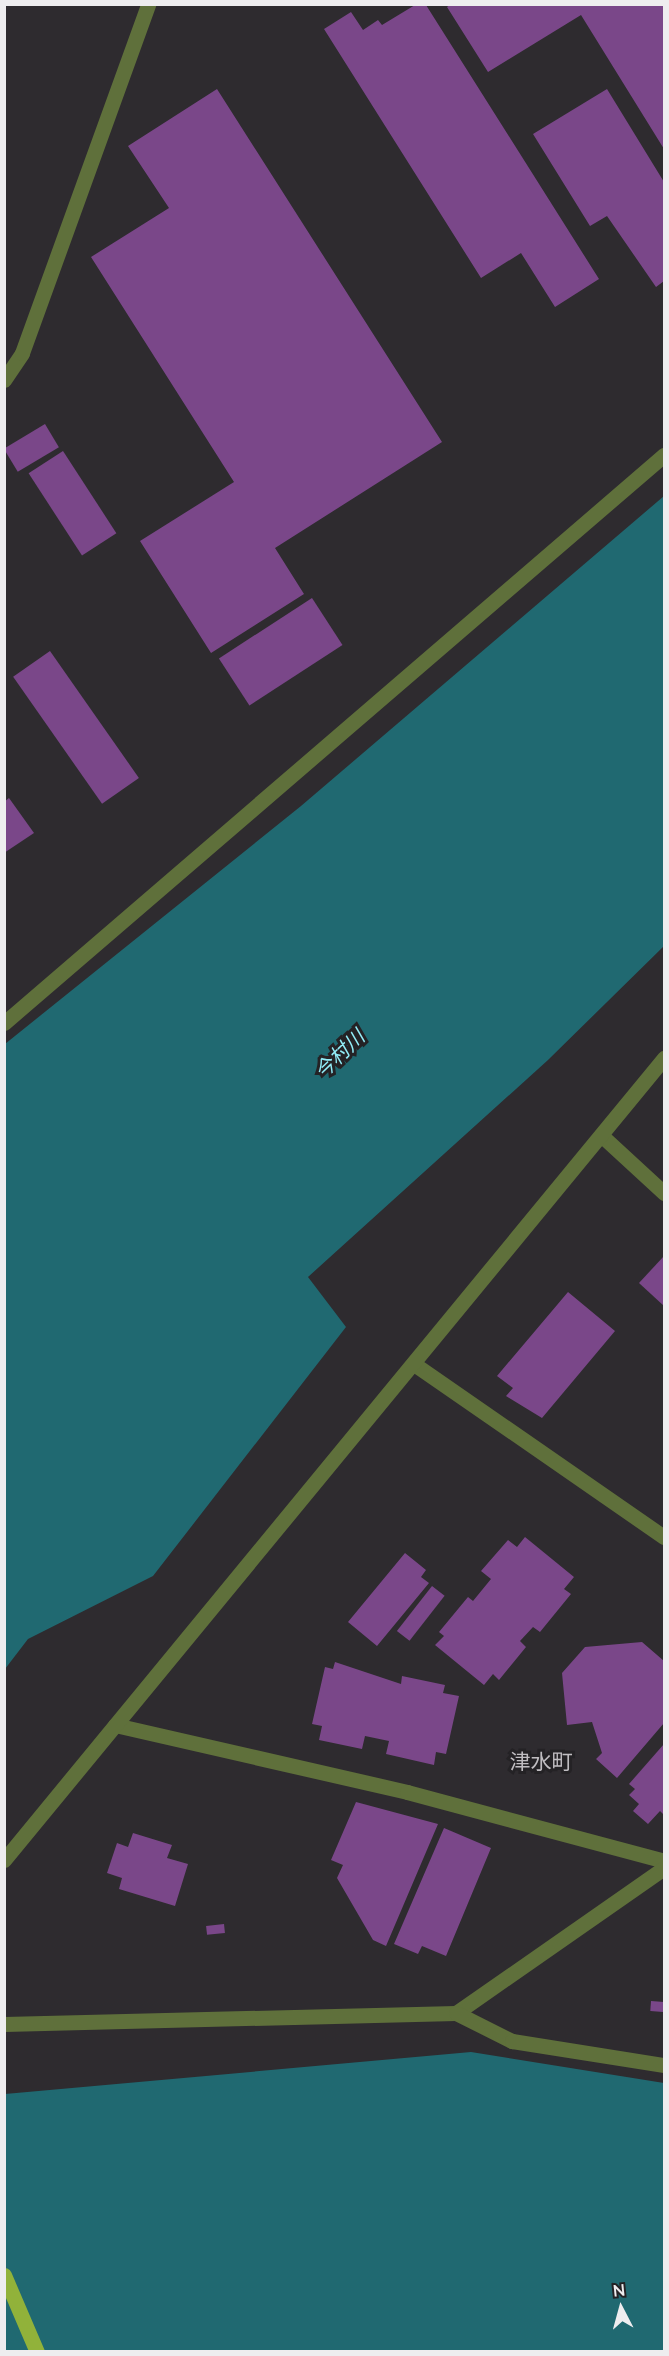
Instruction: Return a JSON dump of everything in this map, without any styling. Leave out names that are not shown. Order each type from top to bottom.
[{"type":"main road","points":[[4,2275],[37,2352]]},
{"type":"street","points":[[4,380],[22,353],[148,4]]},
{"type":"street","points":[[4,1023],[664,454]]},
{"type":"street","points":[[4,1860],[664,1058]]},
{"type":"street","points":[[601,1135],[664,1193]]},
{"type":"street","points":[[414,1364],[664,1537]]},
{"type":"street","points":[[115,1725],[406,1792],[664,1861]]},
{"type":"street","points":[[456,2013],[664,1868]]},
{"type":"street","points":[[4,2024],[456,2013],[512,2041],[664,2065]]},
{"type":"water","name":"今村川","points":[[664,496],[664,946],[548,1060],[308,1277],[346,1327],[153,1576],[28,1639],[5,1669],[5,1044],[301,806]]},
{"type":"water","points":[[471,2052],[664,2083],[664,2351],[5,2352],[5,2094]]},
{"type":"building","points":[[451,4],[664,4],[664,149],[581,15],[488,72],[447,7]]},
{"type":"building","points":[[415,5],[426,5],[599,279],[555,307],[521,253],[481,278],[324,29],[351,12],[363,30],[378,20],[382,25]]},
{"type":"building","points":[[217,89],[442,442],[275,548],[304,594],[211,653],[140,541],[234,482],[91,257],[169,208],[128,146]]},
{"type":"building","points":[[607,89],[664,182],[664,281],[656,287],[607,216],[590,226],[533,134]]},
{"type":"building","points":[[45,424],[59,447],[18,472],[4,449]]},
{"type":"building","points":[[63,451],[116,533],[82,556],[29,473]]},
{"type":"building","points":[[312,598],[342,645],[249,705],[219,658]]},
{"type":"building","points":[[50,651],[139,778],[102,804],[13,677]]},
{"type":"building","points":[[9,798],[34,833],[4,853],[4,802]]},
{"type":"building","points":[[664,1256],[664,1306],[639,1283]]},
{"type":"building","points":[[568,1292],[615,1331],[542,1418],[506,1396],[513,1388],[497,1376]]},
{"type":"building","points":[[525,1537],[574,1577],[564,1589],[571,1594],[540,1632],[533,1627],[520,1641],[526,1647],[499,1680],[493,1674],[484,1685],[435,1645],[444,1636],[439,1632],[468,1597],[473,1601],[491,1579],[481,1571],[508,1540],[517,1547]]},
{"type":"building","points":[[405,1553],[426,1570],[421,1577],[429,1583],[377,1646],[348,1622]]},
{"type":"building","points":[[432,1586],[445,1596],[410,1641],[397,1631]]},
{"type":"building","points":[[642,1642],[664,1661],[664,1723],[617,1778],[596,1759],[602,1753],[592,1722],[567,1725],[562,1673],[585,1647]]},
{"type":"building","points":[[335,1662],[401,1684],[402,1676],[445,1685],[443,1693],[459,1696],[446,1754],[436,1752],[434,1765],[386,1754],[389,1741],[365,1736],[362,1749],[319,1740],[322,1726],[312,1724],[325,1667],[333,1669]]},
{"type":"building","points":[[664,1744],[664,1815],[660,1811],[648,1824],[633,1811],[639,1804],[629,1795],[635,1789],[629,1784]]},
{"type":"building","points":[[356,1802],[438,1824],[386,1946],[373,1940],[337,1878],[343,1865],[331,1860]]},
{"type":"building","points":[[444,1828],[491,1848],[446,1956],[422,1946],[418,1954],[394,1944]]},
{"type":"building","points":[[133,1833],[172,1845],[167,1858],[188,1864],[175,1906],[119,1889],[122,1878],[107,1873],[117,1843],[128,1847]]},
{"type":"building","points":[[224,1924],[225,1933],[207,1935],[206,1926]]},
{"type":"building","points":[[651,2001],[664,2002],[663,2012],[650,2011]]},
{"type":"district","name":"津水町","points":[[541,1761]]}]
